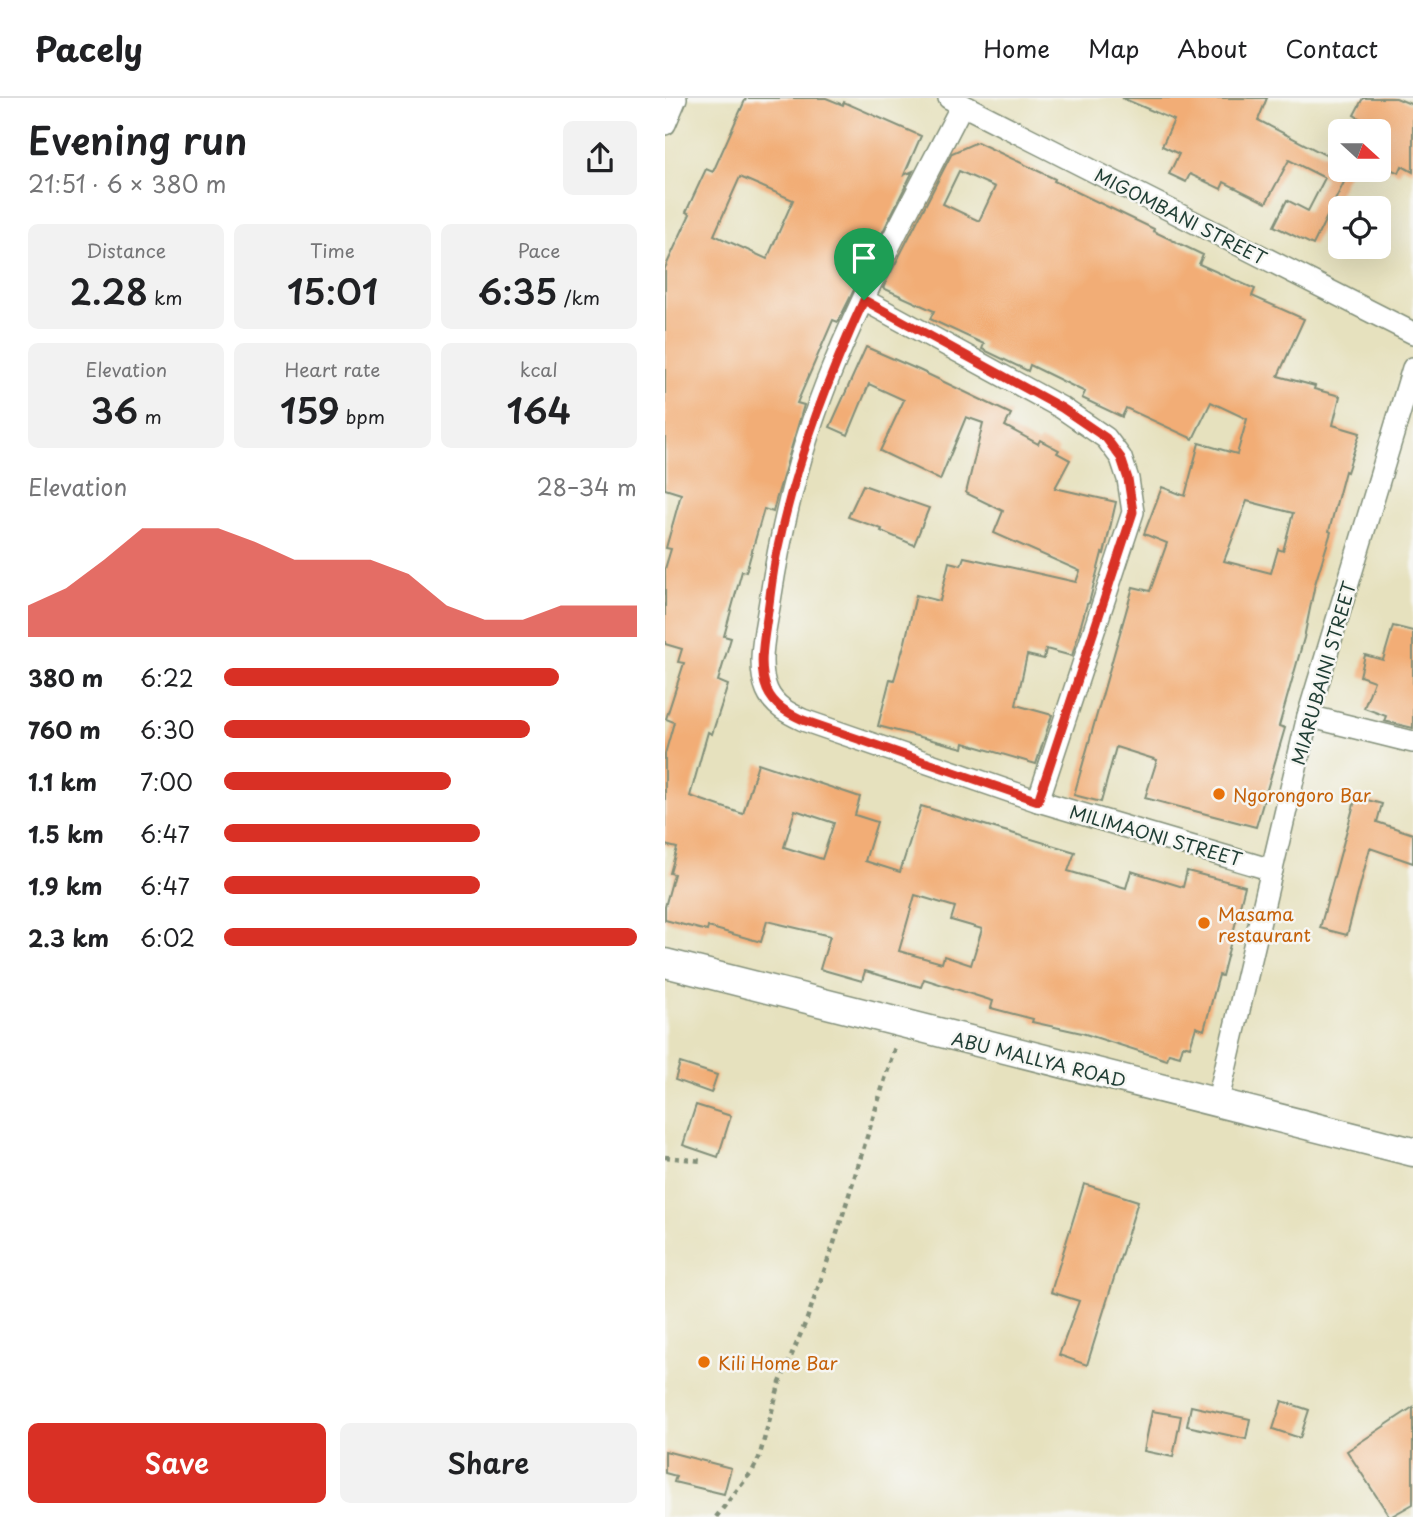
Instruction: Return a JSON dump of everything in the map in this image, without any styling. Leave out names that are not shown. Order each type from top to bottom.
[{"type":"main road","name":"ABU MALLYA ROAD","points":[[665,963],[1413,1152]]},
{"type":"street","points":[[665,124],[676,98]]},
{"type":"street","name":"MILIMAONI STREET","points":[[955,102],[833,367],[805,444],[778,547],[764,640],[763,675],[767,691],[774,702],[786,712],[803,720],[1038,801],[1272,870]]},
{"type":"street","name":"MIGOMBANI STREET","points":[[955,102],[1413,333]]},
{"type":"street","points":[[864,300],[1062,408],[1106,438],[1121,458],[1128,479],[1133,512],[1038,801]]},
{"type":"street","name":"MIARUBAINI STREET","points":[[1217,1104],[1308,716],[1413,368]]},
{"type":"street","points":[[1308,716],[1413,743]]},
{"type":"path","points":[[716,1517],[753,1470],[759,1458],[779,1385],[830,1255],[902,1024]]},
{"type":"path","points":[[665,1157],[703,1161]]},
{"type":"building","points":[[746,98],[826,98],[843,105],[844,102],[921,136],[904,175],[913,171],[838,322],[833,320],[797,403],[804,405],[773,512],[764,509],[746,572],[742,571],[724,636],[731,638],[718,681],[728,685],[712,734],[708,732],[690,796],[743,814],[758,763],[860,797],[855,815],[877,822],[865,861],[900,872],[921,806],[1075,852],[1068,871],[1126,888],[1131,871],[1183,887],[1187,871],[1245,886],[1222,976],[1219,975],[1204,1030],[1196,1027],[1190,1047],[1183,1045],[1180,1056],[1169,1053],[1167,1060],[1082,1033],[1032,1022],[1033,1019],[991,1008],[993,1001],[924,979],[921,987],[865,971],[862,981],[820,969],[830,936],[767,921],[761,942],[708,927],[707,931],[665,920],[665,907],[674,874],[670,873],[677,848],[665,845],[665,754],[674,722],[666,719],[684,663],[678,662],[682,649],[665,644],[665,569],[671,549],[666,548],[681,494],[665,489],[665,268],[690,214],[686,212],[706,169],[713,172]],"holes":[[[740,177],[793,200],[767,259],[714,235]],[[795,810],[834,823],[822,859],[784,847]],[[915,895],[955,907],[951,920],[982,929],[971,965],[944,956],[942,963],[899,951]]]},
{"type":"building","points":[[1122,98],[1267,98],[1258,120],[1328,156],[1328,182],[1344,182],[1337,196],[1328,196],[1328,215],[1313,245],[1274,226],[1287,200],[1308,211],[1325,178],[1289,160],[1266,203],[1224,182],[1221,189],[1190,174],[1186,182],[1169,174],[1179,154],[1162,146],[1174,120]]},
{"type":"building","points":[[1363,98],[1396,98],[1413,105],[1413,172],[1402,166],[1399,173],[1391,169],[1391,119],[1361,119],[1354,115]]},
{"type":"building","points":[[977,142],[1203,255],[1199,264],[1255,289],[1252,296],[1304,319],[1278,376],[1340,396],[1333,425],[1360,433],[1347,472],[1345,471],[1329,531],[1331,532],[1315,584],[1304,638],[1279,726],[1285,728],[1256,827],[1145,798],[1157,760],[1116,747],[1101,802],[1074,795],[1133,587],[1150,591],[1167,543],[1144,534],[1162,487],[1185,496],[1199,443],[1237,454],[1247,419],[1211,402],[1193,439],[1126,408],[1122,417],[1082,398],[1085,392],[1030,365],[1028,371],[982,349],[984,344],[930,319],[934,311],[883,288],[952,153]],"holes":[[[959,171],[995,187],[979,221],[943,204]],[[1247,501],[1293,513],[1283,551],[1278,549],[1271,573],[1224,561]]]},
{"type":"building","points":[[866,347],[1011,414],[1005,426],[1038,444],[1040,440],[1059,450],[1057,453],[1070,460],[1055,488],[1116,502],[1104,554],[1102,553],[1072,656],[1046,649],[1044,659],[1027,655],[1016,705],[1052,715],[1036,764],[964,743],[963,748],[878,726],[890,679],[894,680],[916,595],[940,601],[949,562],[961,565],[964,557],[1076,582],[1080,571],[994,533],[1003,511],[966,493],[983,423],[966,417],[940,480],[880,451],[904,400],[869,384],[848,435],[830,427]]},
{"type":"building","points":[[863,485],[929,508],[914,545],[881,531],[882,529],[848,517]]},
{"type":"building","points":[[1393,626],[1413,631],[1413,728],[1384,721],[1386,716],[1364,708],[1374,681],[1360,676],[1365,655],[1383,660]]},
{"type":"building","points":[[1356,797],[1382,804],[1377,822],[1413,834],[1413,863],[1370,848],[1347,935],[1320,928]]},
{"type":"building","points":[[680,1063],[717,1075],[711,1093],[675,1080]]},
{"type":"building","points":[[696,1105],[731,1116],[718,1157],[683,1145]]},
{"type":"building","points":[[1084,1184],[1138,1201],[1087,1365],[1059,1355],[1079,1301],[1051,1292]]},
{"type":"building","points":[[1282,1401],[1309,1410],[1300,1438],[1273,1429]]},
{"type":"building","points":[[1191,1406],[1250,1419],[1246,1439],[1187,1426]]},
{"type":"building","points":[[1413,1407],[1413,1504],[1390,1517],[1347,1451]]},
{"type":"building","points":[[1152,1411],[1181,1416],[1173,1457],[1144,1451]]},
{"type":"building","points":[[665,1451],[731,1468],[724,1494],[674,1482],[676,1476],[665,1473]]},
{"type":"place","name":"Ngorongoro Bar","points":[[1219,794]]},
{"type":"place","name":"Masama restaurant","points":[[1204,923]]},
{"type":"place","name":"Kili Home Bar","points":[[704,1362]]},
{"type":"route","points":[[864,300],[1062,408],[1106,438],[1121,458],[1128,479],[1133,512],[1038,801],[803,720],[786,712],[774,702],[767,691],[763,675],[764,640],[778,547],[805,444],[833,367],[864,300]]}]
